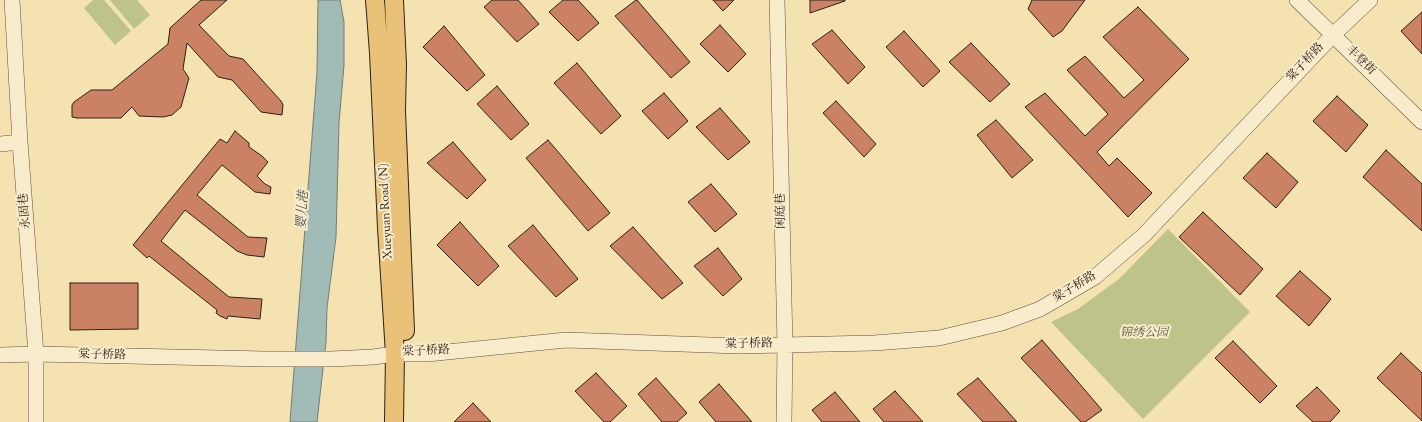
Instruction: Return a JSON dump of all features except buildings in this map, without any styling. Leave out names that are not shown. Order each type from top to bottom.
[{"type":"main road","name":"Xueyuan Road (N)","points":[[375,0],[379,53],[387,228],[400,354],[405,422]]},
{"type":"main road","name":"Xueyuan Road (N)","points":[[394,0],[397,64],[396,111],[399,211],[405,303],[394,422]]},
{"type":"street","name":"永固巷","points":[[12,0],[20,142],[36,354],[36,422]]},
{"type":"street","name":"闲庭巷","points":[[777,0],[785,344],[784,422]]},
{"type":"street","name":"丰登街","points":[[1297,0],[1422,122]]},
{"type":"street","name":"棠子桥路","points":[[0,355],[36,354],[265,360],[331,359],[400,354],[426,354],[566,340],[739,346],[874,343],[939,338],[1002,323],[1040,309],[1095,277],[1144,235],[1333,35],[1370,0]]},
{"type":"street","points":[[0,144],[20,142]]},
{"type":"green space","points":[[93,0],[104,0],[131,31],[115,45],[84,8]]},
{"type":"green space","points":[[110,0],[137,0],[150,15],[134,29]]},
{"type":"green space","name":"锦绣公园","points":[[1168,229],[1250,312],[1143,419],[1051,322],[1078,309],[1119,279]]},
{"type":"water","points":[[318,0],[340,0],[344,22],[344,65],[339,123],[336,237],[327,308],[326,342],[317,422],[290,422],[317,72]]},
{"type":"water label","name":"婴儿港","points":[[304,210]]}]
